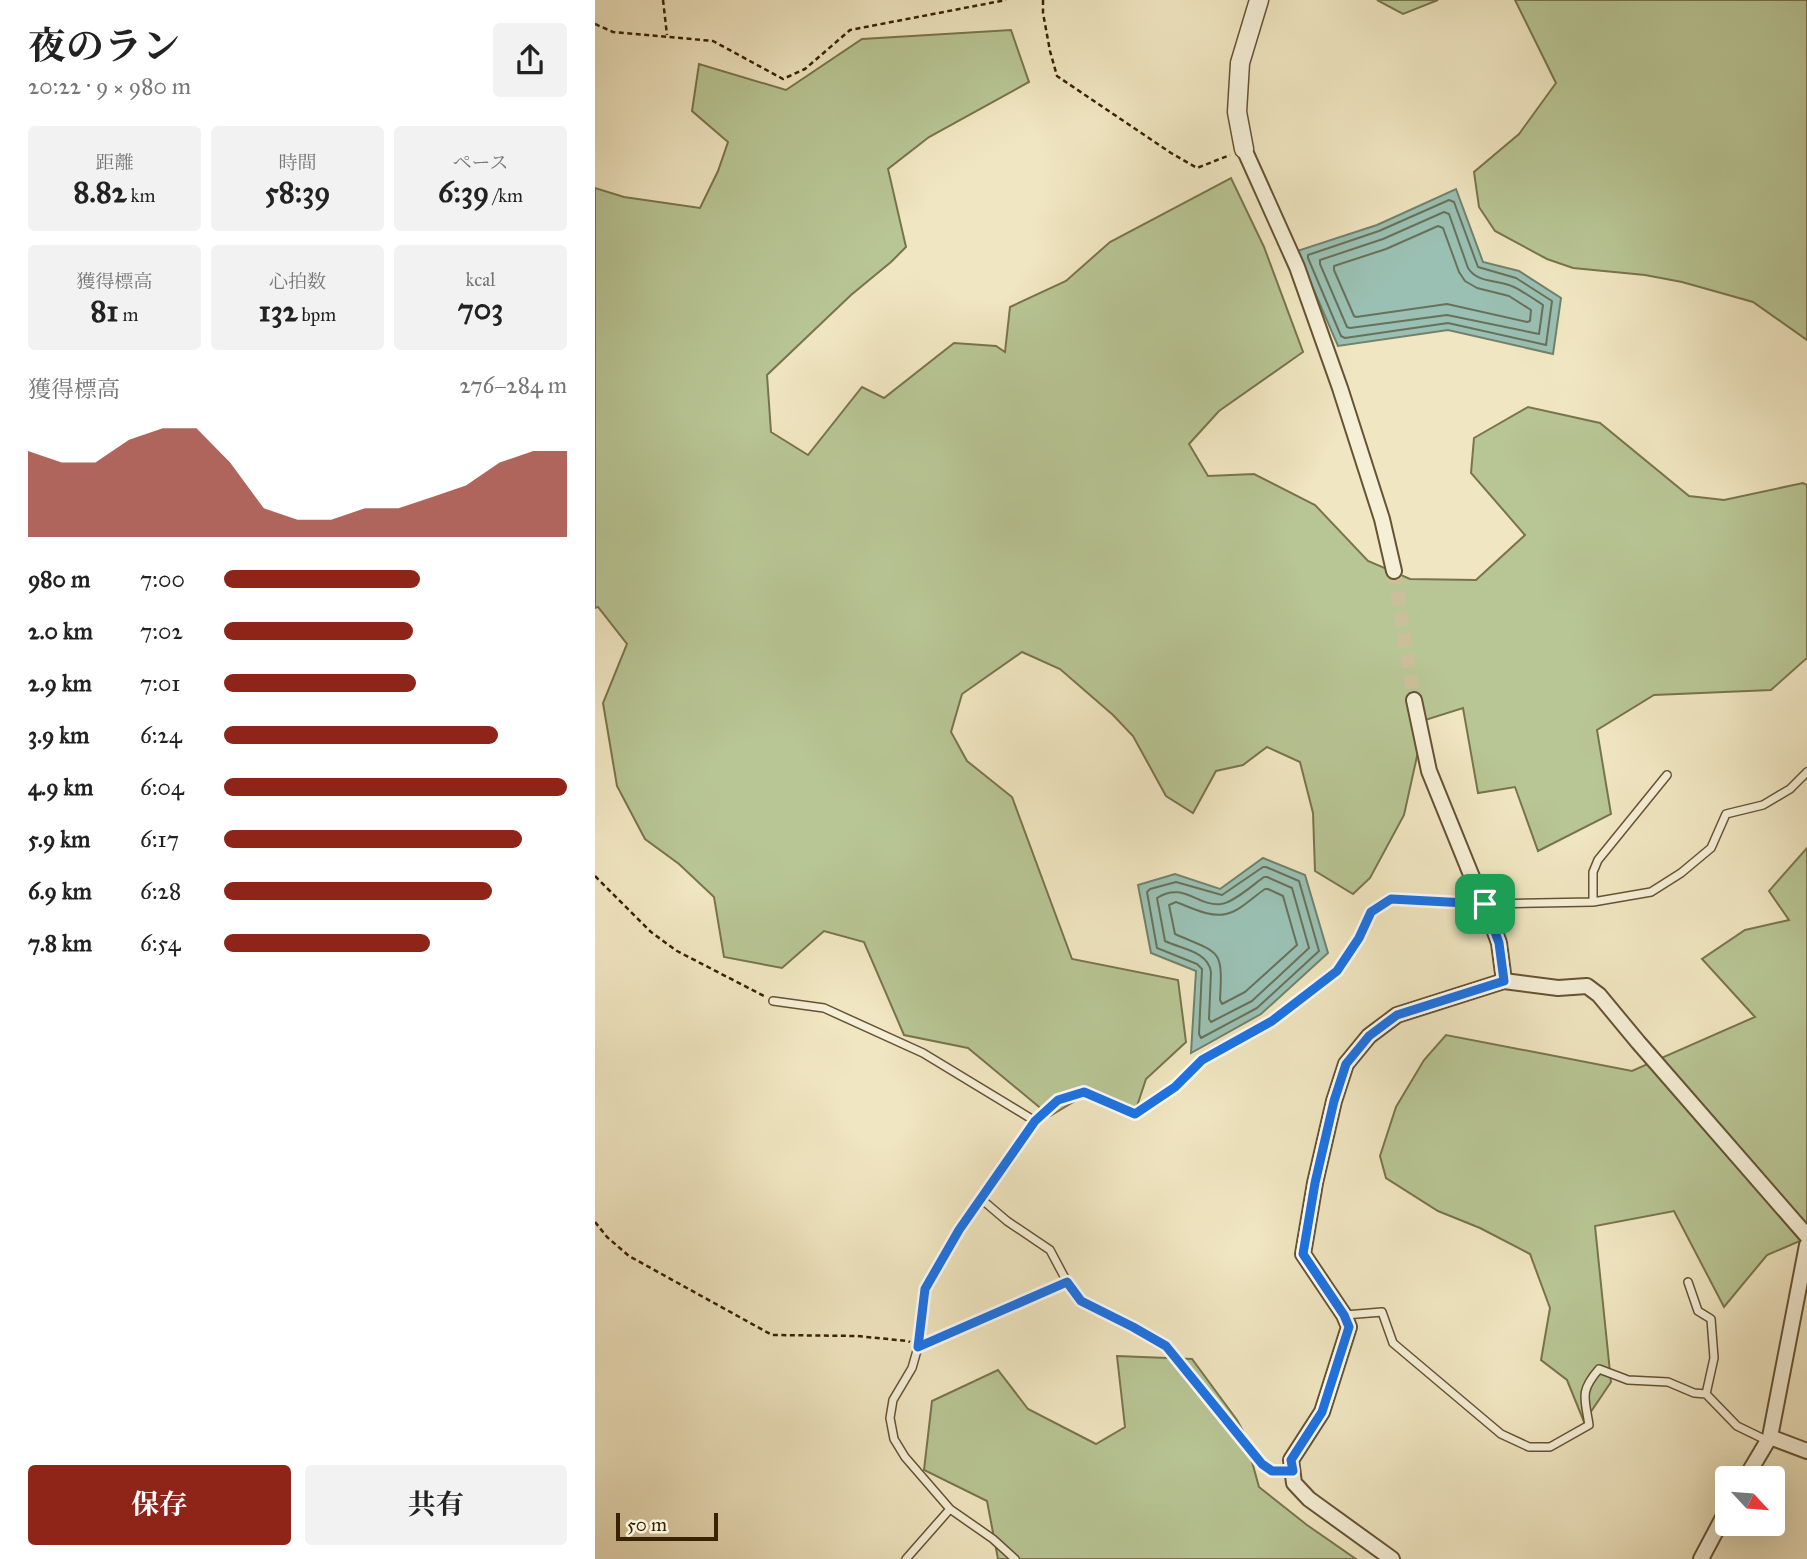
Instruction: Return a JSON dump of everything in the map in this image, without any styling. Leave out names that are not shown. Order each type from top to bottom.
[{"type":"street","points":[[1259,0],[1240,63],[1237,111],[1244,149],[1297,267],[1383,519],[1394,571]]},
{"type":"street","points":[[1414,700],[1429,771],[1499,943],[1504,981]]},
{"type":"street","points":[[1392,1559],[1309,1499],[1294,1483],[1291,1460],[1322,1412],[1349,1327],[1344,1315],[1303,1254],[1315,1183],[1334,1101],[1346,1064],[1369,1036],[1397,1015],[1504,981],[1558,988],[1587,986],[1599,995],[1807,1236]]},
{"type":"street","points":[[1753,1466],[1769,1439],[1807,1245]]},
{"type":"street","points":[[1769,1439],[1807,1451]]},
{"type":"street","points":[[1701,1559],[1715,1533]]},
{"type":"lane","points":[[1015,1559],[993,1539],[950,1509],[905,1457],[894,1439],[890,1418],[893,1400],[912,1368],[918,1347],[925,1289],[959,1230],[1035,1121],[1058,1100],[1084,1092],[1135,1114],[1175,1087],[1202,1060],[1272,1021],[1337,971],[1359,938],[1371,912],[1391,899],[1485,904],[1593,902],[1651,892],[1681,873],[1710,848],[1726,814],[1763,804],[1790,789],[1807,772]]},
{"type":"lane","points":[[1593,902],[1593,872],[1598,860],[1667,775]]},
{"type":"lane","points":[[773,1001],[824,1009],[923,1053],[1035,1121]]},
{"type":"lane","points":[[980,1198],[1007,1221],[1050,1250],[1081,1301],[1166,1346],[1262,1464],[1272,1471],[1293,1471]]},
{"type":"lane","points":[[918,1347],[1067,1282]]},
{"type":"lane","points":[[1688,1282],[1698,1311],[1711,1319],[1714,1358],[1706,1394]]},
{"type":"lane","points":[[1344,1315],[1382,1312],[1393,1343],[1501,1434],[1529,1447],[1550,1447],[1589,1425],[1584,1391],[1599,1369],[1628,1380],[1668,1382],[1693,1393],[1706,1394],[1737,1426],[1769,1439]]},
{"type":"lane","points":[[906,1559],[950,1509]]},
{"type":"path","points":[[663,0],[667,37]]},
{"type":"path","points":[[595,24],[613,32],[713,41],[783,79],[805,69],[849,30],[1006,0]]},
{"type":"path","points":[[1043,0],[1043,13],[1057,76],[1197,168],[1244,149]]},
{"type":"path","points":[[595,876],[651,932],[677,951],[773,1001]]},
{"type":"path","points":[[595,1222],[607,1237],[629,1256],[772,1335],[857,1336],[908,1341],[918,1347]]},
{"type":"green space","points":[[1377,0],[1438,0],[1403,14]]},
{"type":"green space","points":[[1515,0],[1807,0],[1807,340],[1753,302],[1682,282],[1645,275],[1573,268],[1547,259],[1495,231],[1479,207],[1474,172],[1519,134],[1556,83]]},
{"type":"green space","points":[[1011,30],[1029,82],[929,137],[888,169],[906,247],[767,375],[771,432],[808,455],[862,387],[884,398],[954,343],[996,346],[1005,352],[1010,307],[1066,281],[1110,242],[1231,178],[1264,247],[1303,352],[1219,411],[1189,444],[1208,476],[1254,474],[1315,505],[1368,561],[1410,579],[1476,580],[1525,535],[1471,473],[1474,438],[1528,407],[1600,423],[1689,496],[1724,500],[1803,483],[1807,485],[1807,658],[1771,690],[1654,695],[1597,730],[1611,814],[1538,851],[1515,787],[1478,793],[1463,708],[1425,720],[1404,815],[1370,878],[1353,894],[1315,871],[1313,813],[1300,762],[1267,747],[1243,765],[1216,771],[1193,813],[1166,796],[1133,736],[1060,669],[1022,652],[962,694],[951,732],[967,761],[1012,797],[1072,959],[1178,980],[1186,1042],[1146,1079],[1136,1109],[1085,1095],[1050,1116],[968,1048],[904,1035],[864,942],[824,931],[782,968],[724,957],[714,897],[679,864],[645,839],[617,786],[603,703],[627,644],[598,607],[595,608],[595,188],[624,197],[700,208],[718,171],[728,142],[692,111],[699,64],[786,90],[862,39]]},
{"type":"green space","points":[[1807,848],[1807,1238],[1767,1255],[1724,1307],[1674,1211],[1595,1226],[1611,1382],[1584,1422],[1567,1380],[1541,1360],[1550,1308],[1530,1254],[1480,1228],[1438,1211],[1386,1178],[1380,1156],[1396,1107],[1424,1060],[1446,1035],[1632,1071],[1755,1017],[1702,959],[1745,930],[1789,920],[1769,891]]},
{"type":"green space","points":[[1117,1356],[1192,1359],[1244,1433],[1259,1487],[1356,1559],[998,1559],[987,1501],[924,1470],[932,1401],[998,1370],[1028,1409],[1096,1444],[1125,1427]]},
{"type":"water","points":[[1456,189],[1483,262],[1519,271],[1561,298],[1553,354],[1448,330],[1338,346],[1297,251],[1377,225]]},
{"type":"water","points":[[1263,858],[1305,875],[1328,953],[1261,1014],[1191,1053],[1196,971],[1151,953],[1138,885],[1175,874],[1220,889]]},
{"type":"tunnel","points":[[1394,571],[1414,700]]},
{"type":"route","points":[[1391,899],[1485,904],[1499,943],[1504,981],[1397,1015],[1369,1036],[1346,1064],[1334,1101],[1315,1183],[1303,1254],[1344,1315],[1349,1327],[1322,1412],[1291,1460],[1293,1471],[1272,1471],[1262,1464],[1166,1346],[1081,1301],[1067,1282],[918,1347],[925,1289],[980,1198],[1035,1121],[1058,1100],[1084,1092],[1135,1114],[1175,1087],[1202,1060],[1272,1021],[1337,971],[1359,938],[1371,912],[1391,899]]}]
